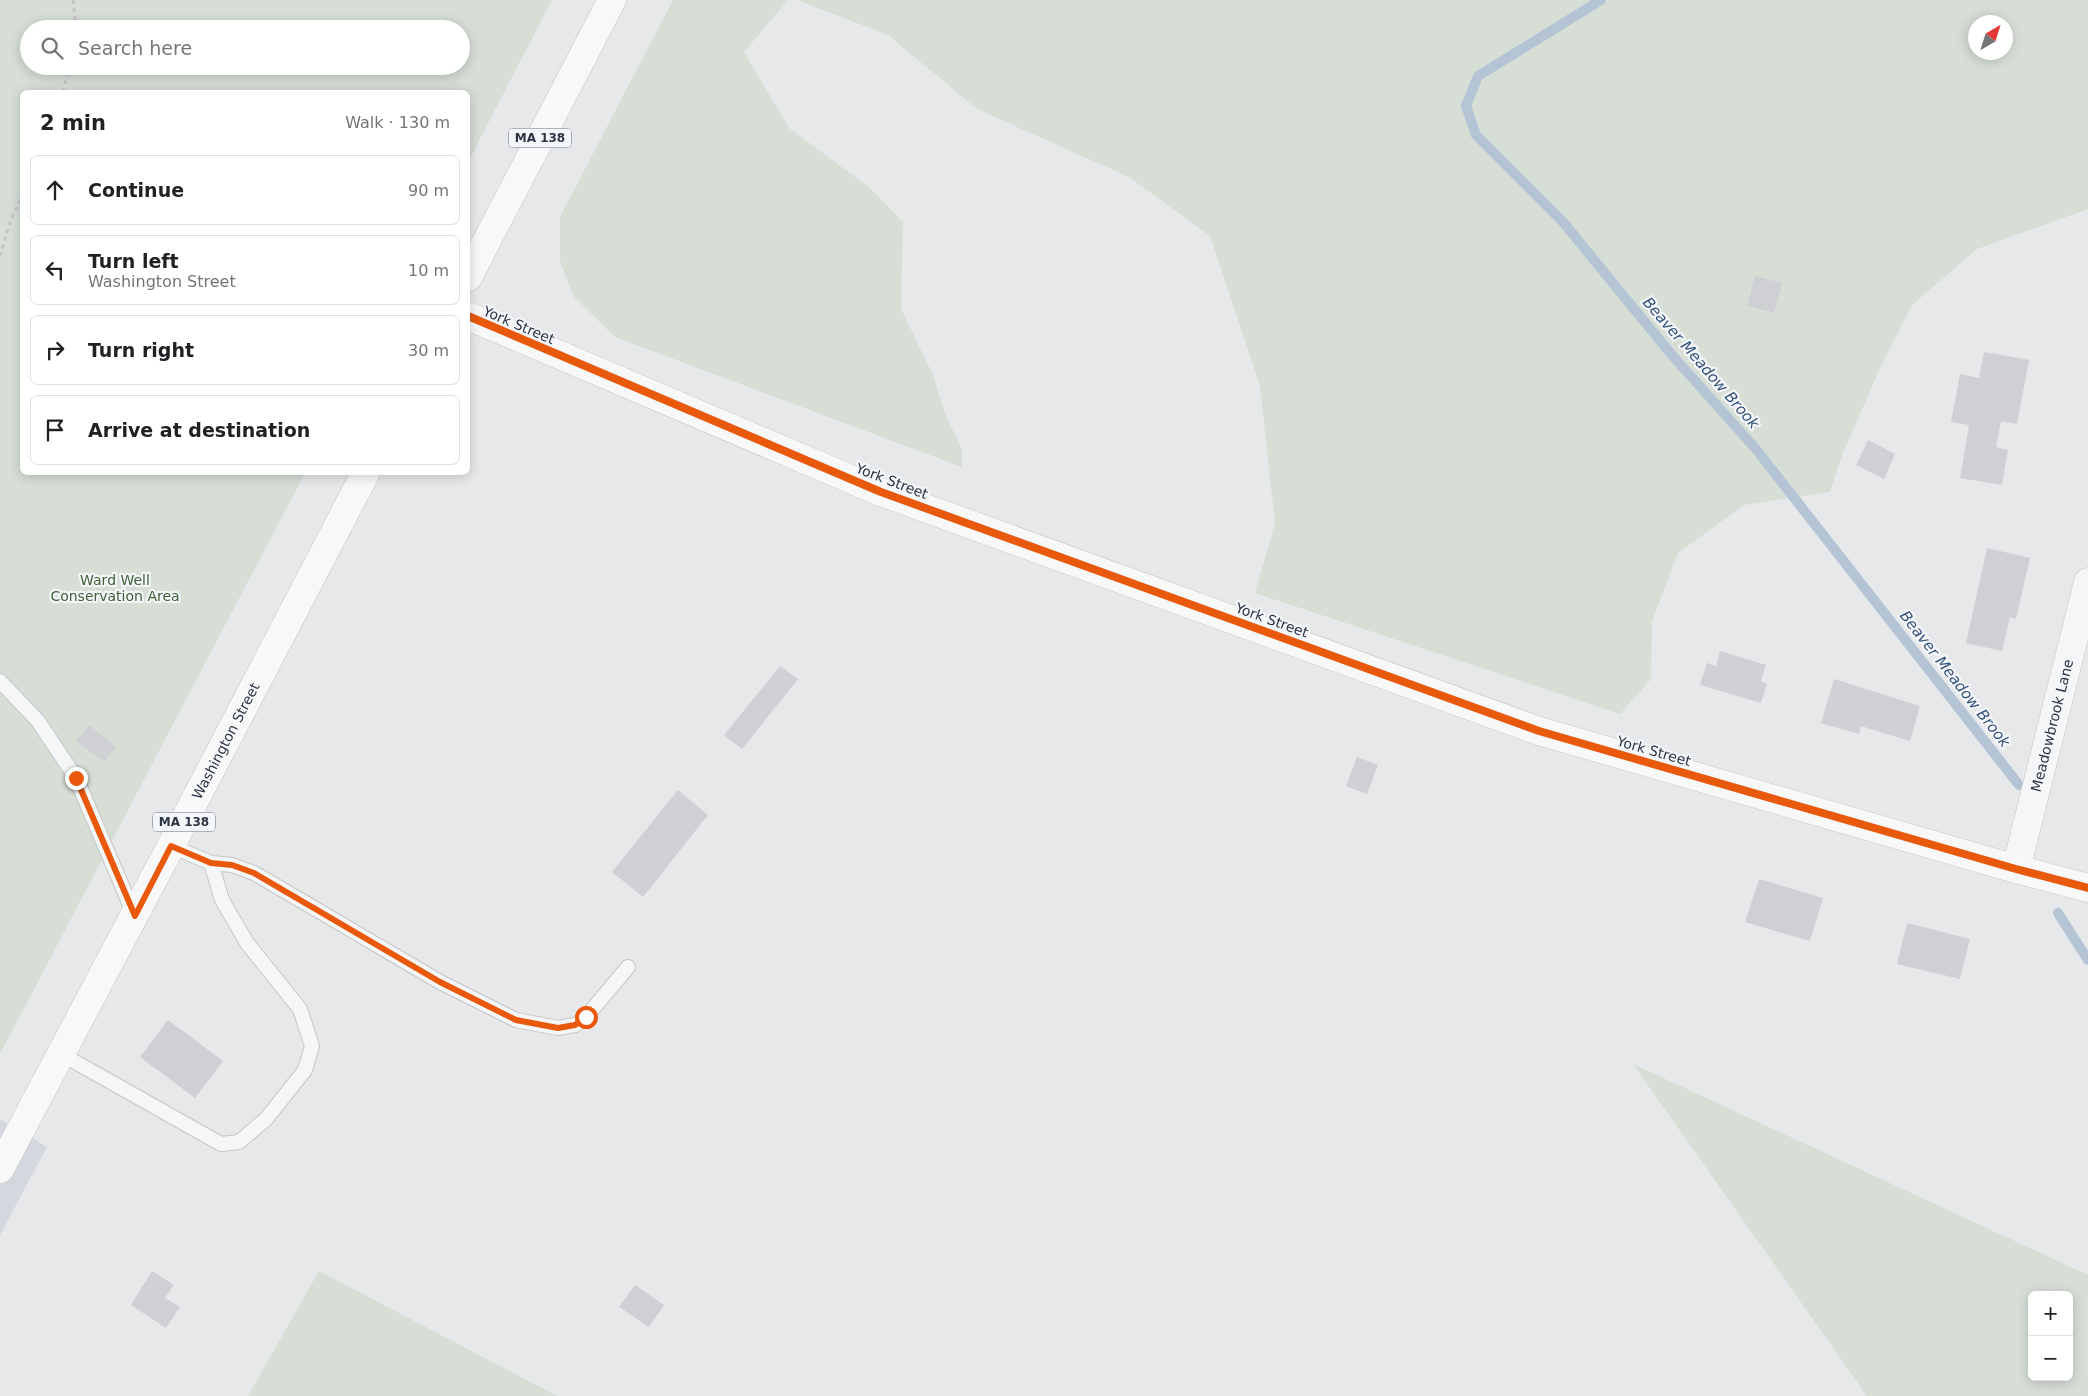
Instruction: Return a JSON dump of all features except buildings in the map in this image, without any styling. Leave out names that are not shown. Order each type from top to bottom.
[{"type":"street","name":"MA 138","points":[[470,273],[612,0]]},
{"type":"street","name":"York Street","points":[[470,317],[880,492],[1539,731],[2016,869],[2088,888]]},
{"type":"street","name":"Washington Street","points":[[0,1169],[135,916],[364,475]]},
{"type":"street","name":"Meadowbrook Lane","points":[[2016,869],[2088,582]]},
{"type":"lane","points":[[0,681],[38,721],[76,778],[135,916]]},
{"type":"lane","points":[[171,846],[211,863],[232,865],[254,873],[440,982],[516,1020],[558,1028],[575,1025],[586,1017],[628,967]]},
{"type":"lane","points":[[62,1054],[221,1144],[239,1142],[260,1125],[300,1077],[305,1070],[312,1046],[300,1010],[247,943],[222,900],[211,863]]},
{"type":"path","points":[[73,0],[75,20]]},
{"type":"path","points":[[63,90],[67,75]]},
{"type":"path","points":[[0,256],[8,236],[11,220],[20,201]]},
{"type":"shaded area","points":[[0,1119],[47,1147],[0,1235]]},
{"type":"green space","name":"Ward Well Conservation Area","points":[[0,0],[552,0],[470,158],[470,90],[20,90],[20,475],[304,475],[0,1054]]},
{"type":"green space","points":[[673,0],[788,0],[744,52],[789,128],[870,188],[903,222],[901,309],[933,375],[945,414],[962,449],[962,467],[615,337],[574,297],[560,261],[560,217]]},
{"type":"green space","points":[[797,0],[2088,0],[2088,209],[1977,249],[1912,305],[1880,368],[1842,455],[1830,492],[1744,505],[1678,553],[1652,621],[1651,679],[1620,714],[1255,593],[1275,523],[1260,386],[1210,236],[1129,177],[977,109],[888,35]]},
{"type":"green space","points":[[1633,1064],[2088,1275],[2088,1396],[1867,1396]]},
{"type":"green space","points":[[319,1271],[557,1396],[248,1396]]},
{"type":"waterway","name":"Beaver Meadow Brook","points":[[1601,0],[1478,76],[1466,106],[1476,135],[1563,222],[1671,354],[1755,448],[2019,785]]},
{"type":"waterway","name":"Beaver Meadow Brook","points":[[2058,913],[2088,960]]},
{"type":"cycle path","points":[[470,317],[881,492],[1539,731],[2016,869],[2088,888]]},
{"type":"route","points":[[76,778],[135,916],[171,846],[211,863],[232,865],[254,873],[440,982],[516,1020],[539,1026],[558,1028],[575,1025],[586,1017]]}]
